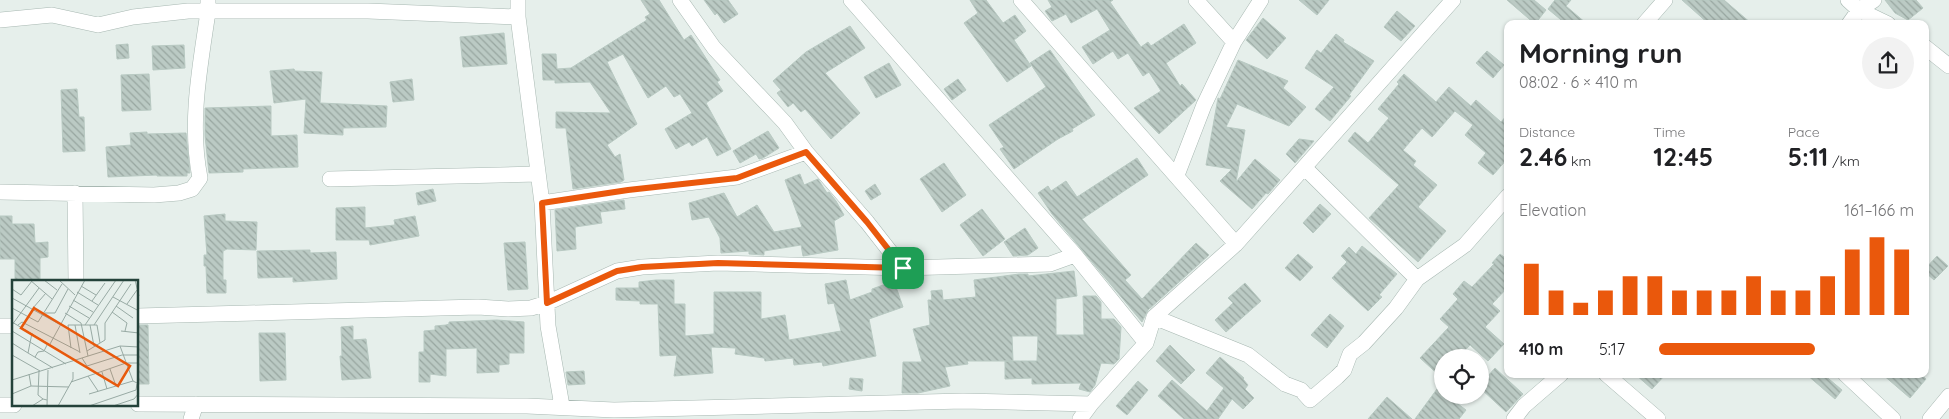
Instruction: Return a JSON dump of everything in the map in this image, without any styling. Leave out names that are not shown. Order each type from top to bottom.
[{"type":"street","points":[[518,0],[518,17],[542,203],[548,326],[562,406]]},
{"type":"street","points":[[680,0],[714,48],[785,123],[806,152],[867,222],[903,268]]},
{"type":"street","points":[[851,0],[1075,255],[1146,343]]},
{"type":"street","points":[[1021,0],[1236,244]]},
{"type":"street","points":[[1196,0],[1234,42]]},
{"type":"street","points":[[1177,175],[1204,105],[1234,42],[1261,0]]},
{"type":"street","points":[[1080,419],[1091,404],[1146,343],[1154,317],[1236,244],[1453,0]]},
{"type":"street","points":[[1647,20],[1664,0]]},
{"type":"street","points":[[1854,5],[1874,0]]},
{"type":"street","points":[[1850,20],[1854,5]]},
{"type":"street","points":[[1854,5],[1881,20]]},
{"type":"street","points":[[0,20],[52,15],[98,25],[133,17],[188,11],[208,6],[518,17]]},
{"type":"street","points":[[0,192],[154,194],[179,193],[192,189],[200,178],[196,157],[196,97],[208,6]]},
{"type":"street","points":[[1929,50],[1949,66]]},
{"type":"street","points":[[542,203],[628,190],[737,178],[806,152]]},
{"type":"street","points":[[1305,168],[1417,280]]},
{"type":"street","points":[[330,179],[538,174]]},
{"type":"street","points":[[75,193],[76,280]]},
{"type":"street","points":[[1154,317],[1216,344],[1248,355],[1286,384],[1301,390],[1310,400],[1344,370],[1350,354],[1364,343],[1396,308],[1417,280],[1464,245],[1504,200]]},
{"type":"street","points":[[139,316],[478,307],[531,308],[547,303],[617,271],[642,267],[718,263],[903,268],[1050,264],[1075,255]]},
{"type":"street","points":[[1514,419],[1524,406],[1556,378]]},
{"type":"street","points":[[1611,378],[1658,419]]},
{"type":"street","points":[[1849,378],[1893,419]]},
{"type":"street","points":[[1930,419],[1949,396]]},
{"type":"street","points":[[145,409],[194,412],[529,412],[562,406],[614,410],[953,401],[1091,404]]},
{"type":"building","points":[[641,0],[659,0],[684,40],[691,35],[720,80],[717,82],[723,91],[706,103],[731,149],[717,156],[707,137],[692,146],[689,142],[676,149],[665,129],[692,113],[680,94],[674,97],[666,86],[648,98],[623,54],[607,62],[637,124],[607,145],[615,157],[620,154],[624,180],[573,189],[566,128],[556,128],[556,112],[611,113],[590,82],[555,83],[555,80],[543,80],[542,54],[556,54],[557,69],[571,68],[647,20],[645,17],[650,14]]},
{"type":"building","points":[[704,0],[728,0],[738,14],[724,23],[717,13],[715,15]]},
{"type":"building","points":[[970,0],[986,0],[1003,23],[1015,15],[1026,31],[1014,40],[1031,66],[1007,82],[964,23],[978,13]]},
{"type":"building","points":[[1048,0],[1113,0],[1110,2],[1141,47],[1148,42],[1151,46],[1184,24],[1196,43],[1166,63],[1180,86],[1182,84],[1196,100],[1159,134],[1134,108],[1161,91],[1149,72],[1143,76],[1128,53],[1118,59],[1113,51],[1093,64],[1082,47],[1110,30],[1097,9],[1071,23],[1066,14],[1052,21],[1045,11],[1052,7]]},
{"type":"building","points":[[1299,0],[1329,0],[1317,15]]},
{"type":"building","points":[[1507,0],[1534,0],[1546,10],[1538,20],[1530,20]]},
{"type":"building","points":[[1555,0],[1571,0],[1566,6],[1582,20],[1561,20],[1548,9]]},
{"type":"building","points":[[1682,0],[1724,0],[1747,20],[1704,20]]},
{"type":"building","points":[[1885,0],[1916,0],[1923,8],[1908,20],[1895,13]]},
{"type":"building","points":[[1397,11],[1415,26],[1401,41],[1384,27]]},
{"type":"building","points":[[1263,18],[1286,38],[1267,59],[1246,40]]},
{"type":"building","points":[[850,26],[865,48],[825,73],[860,113],[831,139],[805,109],[801,112],[793,103],[788,107],[777,93],[781,90],[773,81],[806,52]]},
{"type":"building","points":[[504,33],[507,64],[463,67],[460,37]]},
{"type":"building","points":[[1336,34],[1344,40],[1343,42],[1374,61],[1349,95],[1351,96],[1330,121],[1315,109],[1334,87],[1305,68],[1317,50],[1321,53]]},
{"type":"building","points":[[128,44],[129,58],[117,59],[116,45]]},
{"type":"building","points":[[184,45],[185,68],[153,70],[152,46]]},
{"type":"building","points":[[1050,50],[1095,115],[1014,169],[1000,149],[1004,147],[989,125],[1046,87],[1030,63]]},
{"type":"building","points":[[1487,51],[1504,65],[1493,78],[1476,63]]},
{"type":"building","points":[[1238,60],[1288,81],[1283,88],[1306,107],[1289,126],[1237,104],[1226,127],[1245,130],[1236,182],[1255,159],[1280,180],[1252,209],[1220,181],[1232,169],[1206,165],[1218,98],[1220,99]]},
{"type":"building","points":[[889,63],[901,85],[876,98],[864,77]]},
{"type":"building","points":[[294,69],[295,71],[322,72],[320,103],[387,106],[386,127],[343,128],[343,135],[304,133],[306,99],[274,103],[270,71]]},
{"type":"building","points":[[149,74],[151,110],[122,111],[121,75]]},
{"type":"building","points":[[1404,74],[1436,102],[1449,87],[1471,106],[1476,100],[1501,122],[1504,119],[1504,163],[1493,175],[1478,163],[1486,153],[1465,135],[1473,125],[1455,111],[1432,137],[1422,128],[1403,150],[1416,161],[1413,165],[1437,185],[1418,207],[1446,231],[1418,262],[1369,218],[1399,185],[1348,141],[1355,132],[1368,143],[1389,118],[1378,109],[1399,84],[1397,82]]},
{"type":"building","points":[[412,79],[414,100],[393,102],[390,82]]},
{"type":"building","points":[[958,79],[966,90],[952,100],[944,89]]},
{"type":"building","points":[[77,89],[79,117],[84,117],[85,151],[63,152],[61,90]]},
{"type":"building","points":[[271,106],[271,136],[297,135],[298,167],[243,169],[243,172],[209,173],[205,136],[205,108]]},
{"type":"building","points":[[768,131],[779,148],[763,158],[759,159],[756,154],[740,163],[733,151]]},
{"type":"building","points":[[147,132],[147,134],[186,133],[190,173],[187,173],[187,176],[108,177],[106,147],[131,145],[130,133]]},
{"type":"building","points":[[1299,139],[1314,141],[1295,163],[1286,154]]},
{"type":"building","points":[[1137,158],[1148,175],[1082,219],[1131,275],[1125,280],[1142,299],[1196,243],[1209,255],[1148,310],[1142,322],[1052,214],[1038,193],[1048,186],[1051,191],[1066,181],[1077,197]]},
{"type":"building","points":[[944,163],[966,195],[942,212],[920,179]]},
{"type":"building","points":[[800,174],[804,185],[818,179],[827,193],[829,192],[836,201],[844,215],[834,221],[838,250],[803,256],[801,245],[764,251],[764,255],[749,254],[749,251],[721,253],[720,238],[709,217],[692,220],[689,203],[724,193],[737,217],[757,205],[774,232],[802,227],[785,180]]},
{"type":"building","points":[[875,184],[881,194],[871,200],[865,191]]},
{"type":"building","points":[[433,189],[436,201],[418,205],[416,193]]},
{"type":"building","points":[[624,200],[625,209],[600,212],[602,223],[575,227],[576,249],[557,251],[555,210]]},
{"type":"building","points":[[1320,204],[1331,214],[1313,233],[1303,223]]},
{"type":"building","points":[[365,207],[365,228],[395,225],[394,220],[415,216],[419,236],[370,245],[369,240],[336,240],[336,208]]},
{"type":"building","points":[[982,209],[1005,239],[983,256],[960,225]]},
{"type":"building","points":[[225,214],[225,221],[257,222],[256,250],[227,249],[223,251],[223,280],[226,280],[226,293],[207,293],[206,266],[204,266],[204,255],[207,255],[204,216]]},
{"type":"building","points":[[0,216],[12,216],[12,224],[34,224],[35,243],[48,242],[48,257],[40,258],[40,280],[15,280],[15,259],[0,259]]},
{"type":"building","points":[[1025,228],[1038,248],[1028,255],[1013,256],[1004,242]]},
{"type":"building","points":[[525,242],[528,289],[508,290],[504,243]]},
{"type":"building","points":[[1362,246],[1397,274],[1379,295],[1382,297],[1368,311],[1332,278],[1347,262],[1341,256],[1349,247],[1356,254]]},
{"type":"building","points":[[310,250],[310,253],[336,252],[337,279],[293,282],[293,277],[258,278],[257,251]]},
{"type":"building","points":[[1298,254],[1313,267],[1300,281],[1285,268]]},
{"type":"building","points":[[1500,254],[1504,257],[1504,291],[1492,304],[1500,311],[1485,327],[1504,344],[1489,360],[1489,349],[1474,349],[1470,345],[1466,349],[1434,349],[1434,371],[1420,358],[1449,327],[1440,319],[1458,299],[1453,294],[1464,281],[1472,287],[1494,264],[1492,263]]},
{"type":"building","points":[[1937,256],[1948,266],[1934,280],[1929,276],[1929,265]]},
{"type":"building","points":[[1074,271],[1077,296],[1056,299],[1056,335],[1084,335],[1083,296],[1096,296],[1101,302],[1101,319],[1114,319],[1121,327],[1119,359],[1114,364],[1101,363],[1095,385],[1090,392],[1079,389],[1081,383],[1032,384],[1032,378],[1005,379],[1005,361],[967,361],[968,364],[945,367],[950,386],[918,393],[902,393],[903,362],[922,362],[913,329],[930,325],[928,300],[932,300],[931,291],[942,290],[943,300],[976,297],[974,280],[1019,274],[1028,274],[1028,276]],"holes":[[[1012,336],[1038,336],[1037,361],[1013,361]]]},
{"type":"building","points":[[674,280],[674,304],[685,304],[685,336],[714,334],[714,292],[761,292],[761,319],[785,315],[789,340],[841,331],[834,303],[828,304],[825,284],[846,280],[850,300],[872,292],[872,289],[886,284],[887,287],[895,284],[903,307],[869,319],[876,356],[823,366],[822,362],[794,365],[793,358],[765,361],[764,358],[735,354],[736,348],[711,347],[713,373],[674,376],[677,355],[660,356],[658,304],[640,304],[640,301],[616,300],[616,288],[639,288],[639,282]]},
{"type":"building","points":[[1245,283],[1261,301],[1226,332],[1215,320],[1233,303],[1228,298]]},
{"type":"building","points":[[1330,314],[1344,326],[1327,348],[1311,335]]},
{"type":"building","points":[[497,320],[524,322],[524,353],[509,353],[509,364],[499,365],[499,372],[477,373],[477,348],[446,349],[446,376],[430,374],[430,382],[419,382],[419,352],[424,352],[424,331],[435,330],[435,326],[446,325],[449,322]]},
{"type":"building","points":[[139,325],[148,325],[149,384],[139,384]]},
{"type":"building","points":[[353,326],[353,340],[366,339],[371,378],[342,380],[340,356],[342,356],[341,327]]},
{"type":"building","points":[[259,333],[285,333],[286,380],[260,381]]},
{"type":"building","points":[[1170,345],[1195,370],[1181,384],[1156,361]]},
{"type":"building","points":[[1220,357],[1244,378],[1248,385],[1245,389],[1254,398],[1243,409],[1232,399],[1218,419],[1184,419],[1158,396],[1172,380],[1207,411],[1224,388],[1206,373]]},
{"type":"building","points":[[1495,368],[1523,394],[1506,412],[1489,396],[1489,375]]},
{"type":"building","points":[[584,371],[585,384],[568,385],[566,372]]},
{"type":"building","points":[[850,378],[863,379],[862,391],[849,389]]},
{"type":"building","points":[[1640,378],[1662,378],[1652,389]]},
{"type":"building","points":[[1811,378],[1828,378],[1842,390],[1835,399]]},
{"type":"building","points":[[1887,378],[1926,379],[1910,398]]},
{"type":"building","points":[[1138,381],[1148,390],[1127,415],[1116,406]]},
{"type":"building","points":[[1434,393],[1434,404],[1458,404],[1466,410],[1459,419],[1415,419]]},
{"type":"building","points":[[1387,397],[1412,419],[1368,419]]},
{"type":"route","points":[[806,152],[867,222],[903,268],[718,263],[642,267],[617,271],[601,277],[547,303],[542,203],[628,190],[737,178],[806,152]]}]
